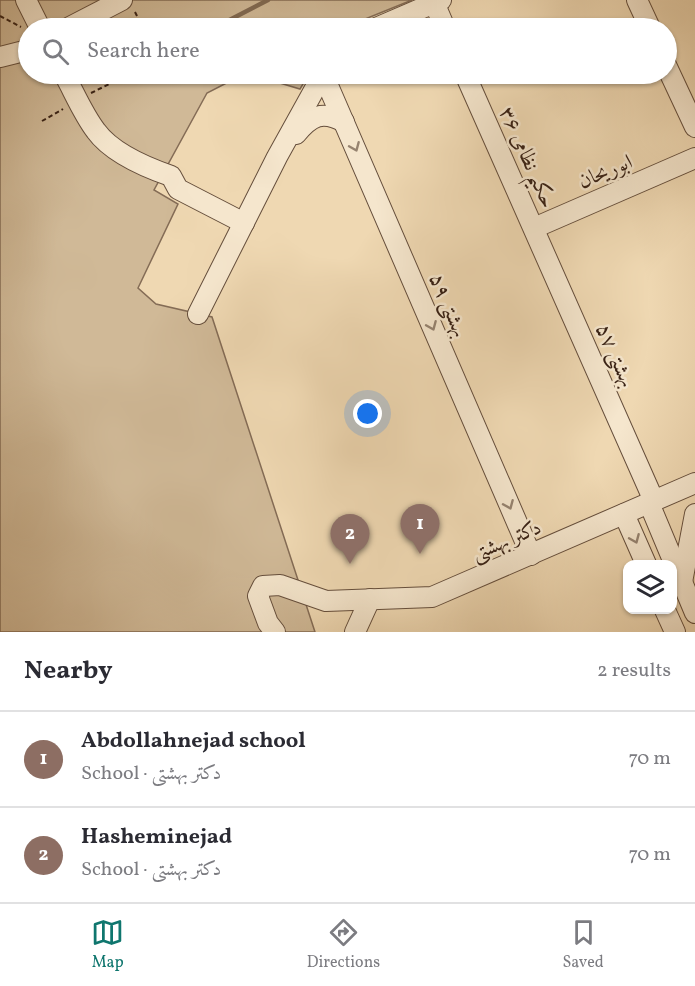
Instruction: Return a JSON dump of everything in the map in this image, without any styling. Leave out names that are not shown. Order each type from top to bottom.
[{"type":"street","points":[[26,0],[35,18]]},
{"type":"street","points":[[637,0],[645,18]]},
{"type":"street","points":[[398,18],[436,1],[442,18]]},
{"type":"street","points":[[94,18],[128,5]]},
{"type":"street","points":[[0,57],[18,52]]},
{"type":"street","points":[[70,84],[96,131],[113,148],[171,176],[178,189],[244,223]]},
{"type":"street","points":[[198,315],[277,157],[317,84]]},
{"type":"street","name":"بهشتی ۵۹","points":[[327,84],[531,555]]},
{"type":"street","name":"حکیم نظامی ۳۶","points":[[469,84],[534,228]]},
{"type":"street","points":[[675,84],[695,127]]},
{"type":"street","points":[[277,157],[307,121],[326,115],[344,122]]},
{"type":"street","name":"ابوریحان","points":[[534,228],[695,158]]},
{"type":"street","name":"بهشتی ۵۷","points":[[534,228],[652,502],[695,613]]},
{"type":"street","name":"دکتر بهشتی","points":[[275,632],[268,623],[258,596],[263,586],[280,585],[326,601],[432,597],[695,483]]},
{"type":"street","points":[[624,514],[643,560]]},
{"type":"street","points":[[682,582],[695,514]]},
{"type":"street","points":[[355,632],[370,599]]},
{"type":"street","points":[[667,614],[675,632]]},
{"type":"path","points":[[128,5],[136,18]]},
{"type":"path","points":[[0,16],[18,26]]},
{"type":"shaded area","points":[[0,0],[412,0],[368,18],[18,18],[18,84],[225,84],[207,93],[154,190],[178,204],[138,288],[156,304],[212,317],[315,632],[0,632]]},
{"type":"shaded area","points":[[283,84],[303,84],[300,89]]},
{"type":"waterway","points":[[233,18],[268,0]]},
{"type":"place","name":"Abdollahnejad school","points":[[420,554]]},
{"type":"place","name":"Hasheminejad","points":[[350,564]]}]
